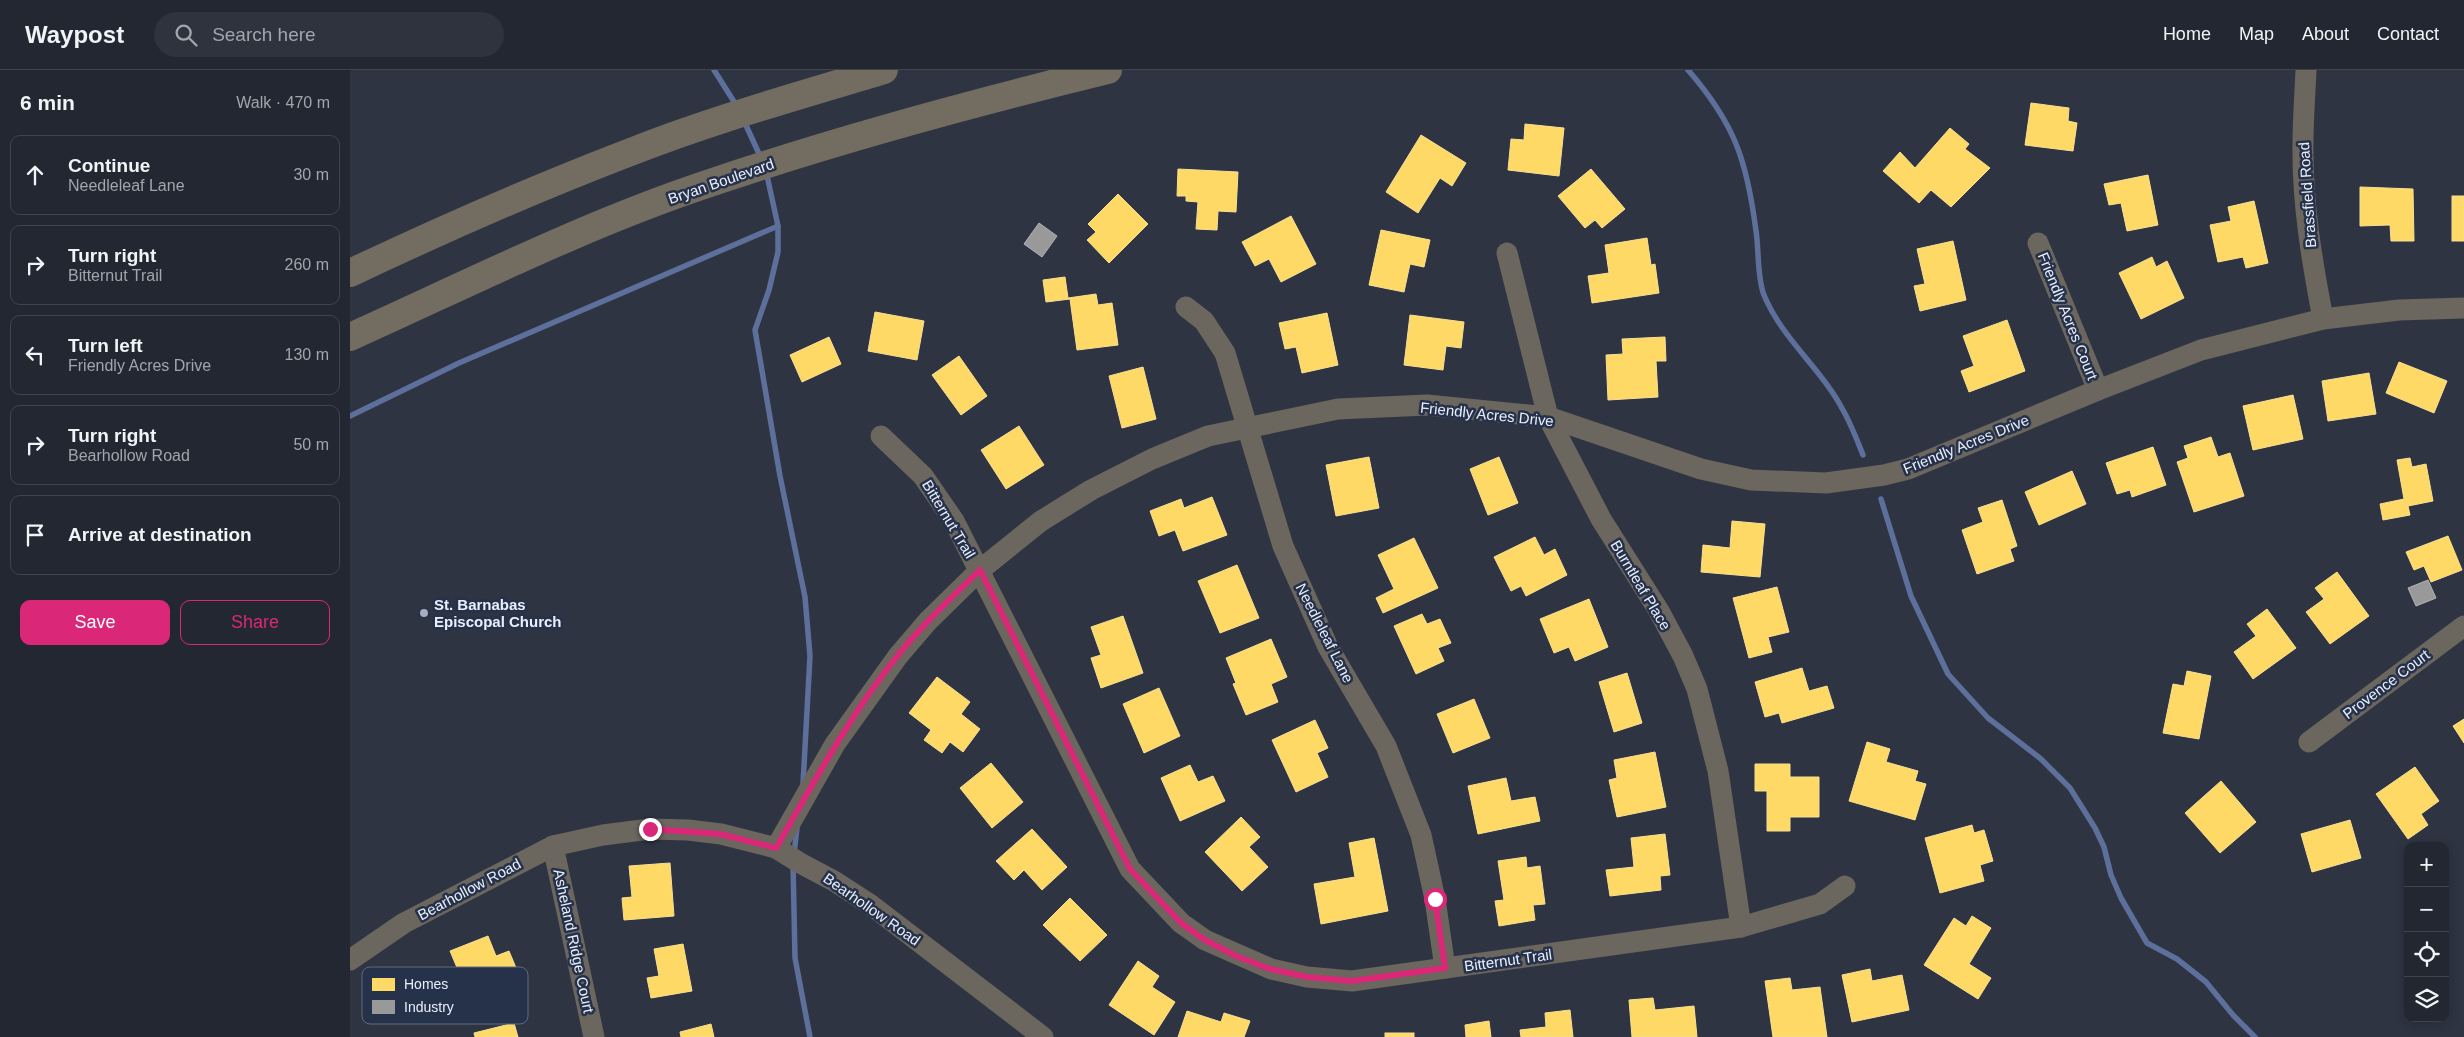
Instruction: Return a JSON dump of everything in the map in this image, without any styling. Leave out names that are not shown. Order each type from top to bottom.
[{"type":"highway","points":[[350,274],[519,197],[630,152],[793,97],[884,70]]},
{"type":"highway","name":"Bryan Boulevard","points":[[350,337],[580,232],[706,184],[892,125],[1108,70]]},
{"type":"street","name":"Brassfield Road","points":[[2306,70],[2303,144],[2307,222],[2323,319]]},
{"type":"street","name":"Friendly Acres Court","points":[[2038,243],[2098,390]]},
{"type":"street","name":"Burntleaf Place","points":[[1507,253],[1548,417],[1601,519],[1663,618],[1697,689],[1718,771],[1741,927]]},
{"type":"street","name":"Needleleaf Lane","points":[[1186,306],[1204,321],[1225,353],[1283,546],[1328,646],[1386,746],[1421,835],[1435,899],[1445,968]]},
{"type":"street","name":"Friendly Acres Drive","points":[[776,848],[835,744],[898,656],[928,621],[980,570],[1041,521],[1091,490],[1152,459],[1208,436],[1338,409],[1427,405],[1548,417],[1701,469],[1751,480],[1826,483],[1884,475],[1908,469],[2098,390],[2201,350],[2323,319],[2399,310],[2464,308]]},
{"type":"street","name":"Bitternut Trail","points":[[881,436],[924,476],[954,522],[1130,869],[1181,923],[1205,940],[1236,956],[1270,969],[1307,977],[1352,981],[1741,927],[1820,904],[1845,886]]},
{"type":"street","name":"Provence Court","points":[[2309,742],[2464,626]]},
{"type":"street","name":"Bearhollow Road","points":[[350,960],[404,923],[553,846],[603,835],[650,829],[720,834],[776,848],[834,881],[871,905],[1042,1037]]},
{"type":"street","name":"Asheland Ridge Court","points":[[553,846],[594,1037]]},
{"type":"building: Homes","points":[[2031,103],[2069,108],[2068,121],[2077,123],[2073,151],[2025,145]]},
{"type":"building: Homes","points":[[1525,124],[1564,128],[1559,176],[1508,170],[1511,139],[1524,140]]},
{"type":"building: Homes","points":[[1950,128],[1969,144],[1965,149],[1990,168],[1951,207],[1931,190],[1919,203],[1883,171],[1900,152],[1915,168]]},
{"type":"building: Homes","points":[[1421,135],[1466,163],[1452,186],[1440,178],[1418,213],[1386,192]]},
{"type":"building: Homes","points":[[1178,169],[1238,172],[1236,212],[1218,211],[1217,230],[1196,229],[1198,202],[1186,201],[1186,196],[1177,196]]},
{"type":"building: Homes","points":[[1591,169],[1625,209],[1602,228],[1595,220],[1585,228],[1558,196]]},
{"type":"building: Homes","points":[[2148,175],[2158,225],[2127,231],[2121,203],[2109,205],[2104,184]]},
{"type":"building: Homes","points":[[2360,187],[2413,189],[2414,241],[2391,241],[2390,225],[2360,226]]},
{"type":"building: Homes","points":[[1118,194],[1148,224],[1109,263],[1087,240],[1096,232],[1088,224]]},
{"type":"building: Homes","points":[[2452,196],[2464,196],[2464,241],[2452,241]]},
{"type":"building: Homes","points":[[2254,201],[2268,263],[2246,268],[2243,257],[2218,262],[2210,225],[2231,221],[2228,207]]},
{"type":"building: Homes","points":[[1291,216],[1316,264],[1281,282],[1269,259],[1255,266],[1242,242]]},
{"type":"building: Homes","points":[[1381,230],[1430,240],[1424,267],[1410,264],[1404,292],[1369,285]]},
{"type":"building: Homes","points":[[1647,238],[1651,265],[1655,264],[1659,293],[1592,303],[1588,276],[1609,273],[1605,245]]},
{"type":"building: Homes","points":[[1953,241],[1966,300],[1920,311],[1914,286],[1925,284],[1917,249]]},
{"type":"building: Homes","points":[[2152,257],[2156,267],[2167,261],[2184,298],[2141,319],[2119,273]]},
{"type":"building: Homes","points":[[1065,277],[1068,298],[1096,294],[1098,305],[1112,303],[1118,345],[1077,350],[1070,299],[1046,302],[1043,280]]},
{"type":"building: Homes","points":[[875,312],[924,321],[917,360],[868,351]]},
{"type":"building: Homes","points":[[1327,313],[1338,365],[1302,373],[1296,347],[1285,349],[1279,323]]},
{"type":"building: Homes","points":[[1410,315],[1464,322],[1461,348],[1446,346],[1443,370],[1404,365]]},
{"type":"building: Homes","points":[[2007,320],[2025,371],[1969,392],[1961,371],[1974,366],[1963,336]]},
{"type":"building: Homes","points":[[829,337],[841,364],[802,382],[790,355]]},
{"type":"building: Homes","points":[[1665,337],[1666,361],[1656,361],[1658,397],[1608,400],[1606,355],[1623,354],[1622,339]]},
{"type":"building: Homes","points":[[959,356],[987,396],[961,415],[932,375]]},
{"type":"building: Homes","points":[[2399,362],[2447,381],[2434,413],[2386,393]]},
{"type":"building: Homes","points":[[1143,367],[1156,419],[1122,428],[1109,376]]},
{"type":"building: Homes","points":[[2369,373],[2376,414],[2328,421],[2322,381]]},
{"type":"building: Homes","points":[[2293,395],[2303,439],[2253,450],[2243,406]]},
{"type":"building: Homes","points":[[1019,426],[1044,465],[1006,489],[981,450]]},
{"type":"building: Homes","points":[[2211,437],[2218,457],[2230,453],[2244,496],[2194,512],[2177,462],[2188,458],[2184,446]]},
{"type":"building: Homes","points":[[2153,447],[2166,485],[2132,497],[2130,490],[2117,494],[2106,463]]},
{"type":"building: Homes","points":[[1369,457],[1379,508],[1336,516],[1326,465]]},
{"type":"building: Homes","points":[[1499,457],[1518,503],[1488,515],[1470,469]]},
{"type":"building: Homes","points":[[2410,458],[2412,467],[2426,464],[2433,501],[2408,506],[2410,515],[2383,520],[2380,504],[2404,499],[2397,460]]},
{"type":"building: Homes","points":[[2072,471],[2086,504],[2039,525],[2025,492]]},
{"type":"building: Homes","points":[[1212,497],[1227,535],[1183,551],[1175,530],[1159,536],[1150,511],[1181,499],[1184,508]]},
{"type":"building: Homes","points":[[2002,500],[2017,546],[2010,549],[2014,561],[1977,574],[1962,530],[1983,522],[1978,508]]},
{"type":"building: Homes","points":[[1732,521],[1765,524],[1760,577],[1701,572],[1703,545],[1730,548]]},
{"type":"building: Homes","points":[[2448,536],[2462,570],[2431,582],[2424,566],[2414,570],[2406,552]]},
{"type":"building: Homes","points":[[1535,537],[1544,555],[1555,549],[1567,575],[1526,596],[1521,586],[1511,591],[1494,557]]},
{"type":"building: Homes","points":[[1414,538],[1438,588],[1383,613],[1376,598],[1394,589],[1378,555]]},
{"type":"building: Homes","points":[[1237,565],[1259,618],[1220,633],[1198,581]]},
{"type":"building: Homes","points":[[2337,572],[2369,616],[2330,644],[2306,612],[2324,599],[2315,588]]},
{"type":"building: Homes","points":[[1777,587],[1789,632],[1768,637],[1772,652],[1749,658],[1733,598]]},
{"type":"building: Homes","points":[[1589,599],[1608,647],[1575,661],[1569,647],[1554,653],[1540,619]]},
{"type":"building: Homes","points":[[2267,609],[2296,648],[2253,679],[2234,652],[2256,636],[2247,624]]},
{"type":"building: Homes","points":[[1422,614],[1427,624],[1440,619],[1451,643],[1438,648],[1444,661],[1416,674],[1394,626]]},
{"type":"building: Homes","points":[[1123,616],[1143,673],[1101,688],[1091,658],[1101,655],[1091,627]]},
{"type":"building: Homes","points":[[1271,639],[1287,677],[1271,684],[1278,702],[1246,715],[1233,684],[1236,683],[1226,658]]},
{"type":"building: Homes","points":[[1802,668],[1809,691],[1827,686],[1834,708],[1782,723],[1779,713],[1765,717],[1755,682]]},
{"type":"building: Homes","points":[[2187,671],[2211,676],[2199,739],[2163,733],[2173,684],[2184,686]]},
{"type":"building: Homes","points":[[1627,673],[1642,723],[1614,732],[1599,682]]},
{"type":"building: Homes","points":[[937,677],[970,702],[961,714],[980,729],[963,752],[950,742],[942,753],[924,740],[931,730],[909,713]]},
{"type":"building: Homes","points":[[1159,688],[1180,736],[1144,753],[1123,704]]},
{"type":"building: Homes","points":[[1474,699],[1490,738],[1453,753],[1437,714]]},
{"type":"building: Homes","points":[[2464,719],[2464,743],[2453,726]]},
{"type":"building: Homes","points":[[1315,720],[1328,748],[1317,753],[1328,777],[1296,792],[1272,740]]},
{"type":"building: Homes","points":[[1867,742],[1890,749],[1886,762],[1918,771],[1915,781],[1926,784],[1915,820],[1849,801]]},
{"type":"building: Homes","points":[[1655,752],[1666,807],[1617,817],[1609,780],[1617,778],[1614,760]]},
{"type":"building: Homes","points":[[991,763],[1023,802],[992,828],[960,788]]},
{"type":"building: Homes","points":[[1755,764],[1790,764],[1790,777],[1819,777],[1819,817],[1790,817],[1790,831],[1767,831],[1767,791],[1755,791]]},
{"type":"building: Homes","points":[[1190,765],[1198,782],[1213,776],[1225,801],[1180,821],[1161,778]]},
{"type":"building: Homes","points":[[2415,767],[2439,801],[2421,814],[2428,825],[2408,839],[2376,794]]},
{"type":"building: Homes","points":[[1506,778],[1511,801],[1535,797],[1540,821],[1478,834],[1468,786]]},
{"type":"building: Homes","points":[[2221,781],[2256,822],[2220,853],[2185,813]]},
{"type":"building: Homes","points":[[1241,817],[1260,837],[1249,847],[1268,867],[1242,891],[1205,852]]},
{"type":"building: Homes","points":[[2350,820],[2361,858],[2312,872],[2301,834]]},
{"type":"building: Homes","points":[[1972,825],[1974,833],[1984,830],[1993,861],[1980,865],[1984,881],[1940,893],[1925,838]]},
{"type":"building: Homes","points":[[1032,829],[1067,867],[1042,890],[1024,870],[1014,880],[996,861]]},
{"type":"building: Homes","points":[[1665,834],[1670,875],[1660,876],[1661,890],[1610,896],[1606,870],[1634,867],[1631,838]]},
{"type":"building: Homes","points":[[1374,838],[1388,911],[1321,924],[1314,884],[1355,877],[1349,843]]},
{"type":"building: Homes","points":[[1526,857],[1527,868],[1540,866],[1545,904],[1533,905],[1535,920],[1499,926],[1495,901],[1504,900],[1498,861]]},
{"type":"building: Homes","points":[[670,863],[674,916],[624,920],[622,898],[632,897],[629,866]]},
{"type":"building: Homes","points":[[1070,898],[1107,935],[1080,961],[1043,925]]},
{"type":"building: Homes","points":[[1972,916],[1991,928],[1969,964],[1991,978],[1978,999],[1924,965],[1954,918],[1966,926]]},
{"type":"building: Homes","points":[[488,936],[496,956],[509,951],[516,967],[457,967],[450,951]]},
{"type":"building: Homes","points":[[683,944],[692,991],[651,998],[647,978],[659,976],[654,949]]},
{"type":"building: Homes","points":[[1138,961],[1159,976],[1152,987],[1175,1002],[1154,1035],[1109,1005]]},
{"type":"building: Homes","points":[[1870,969],[1872,981],[1902,975],[1909,1010],[1852,1022],[1842,975]]},
{"type":"building: Homes","points":[[1790,978],[1792,990],[1820,987],[1827,1037],[1773,1037],[1765,981]]},
{"type":"building: Homes","points":[[1653,998],[1655,1010],[1694,1006],[1697,1037],[1632,1037],[1629,1000]]},
{"type":"building: Homes","points":[[1570,1010],[1573,1037],[1521,1037],[1520,1030],[1546,1027],[1545,1013]]},
{"type":"building: Homes","points":[[1187,1011],[1221,1022],[1224,1013],[1250,1021],[1244,1037],[1178,1037]]},
{"type":"building: Homes","points":[[1489,1021],[1491,1037],[1466,1037],[1465,1025]]},
{"type":"building: Homes","points":[[514,1024],[518,1037],[475,1037],[474,1033]]},
{"type":"building: Homes","points":[[711,1024],[714,1037],[681,1037],[680,1032]]},
{"type":"building: Homes","points":[[1385,1033],[1414,1033],[1414,1037],[1385,1037]]},
{"type":"building: Industry","points":[[1039,223],[1057,236],[1042,257],[1024,244]]},
{"type":"building: Industry","points":[[2428,580],[2436,598],[2416,606],[2408,588]]},
{"type":"waterway","points":[[714,70],[738,108]]},
{"type":"waterway","points":[[1688,70],[1717,108],[1728,126],[1743,164],[1752,206],[1757,238],[1760,280],[1764,295],[1781,326],[1834,395],[1849,421],[1863,455]]},
{"type":"waterway","points":[[744,121],[761,158]]},
{"type":"waterway","points":[[766,171],[778,226],[778,252],[769,290],[755,330],[780,476],[805,597],[810,656],[803,784]]},
{"type":"waterway","points":[[350,416],[459,363],[778,226]]},
{"type":"waterway","points":[[1881,499],[1911,596],[1948,674],[1988,718],[2041,759],[2070,788],[2095,828],[2104,847],[2111,875],[2121,898],[2147,943],[2177,959],[2206,982],[2233,1015],[2255,1037]]},
{"type":"waterway","points":[[794,854],[797,828]]},
{"type":"waterway","points":[[793,863],[795,958],[810,1037]]},
{"type":"place","name":"St. Barnabas Episcopal Church","points":[[424,613]]},
{"type":"route","points":[[650,829],[688,830],[720,834],[776,848],[835,744],[898,656],[928,621],[980,570],[1109,831],[1130,869],[1181,923],[1205,940],[1236,956],[1270,969],[1307,977],[1352,981],[1445,968],[1435,899]]}]
